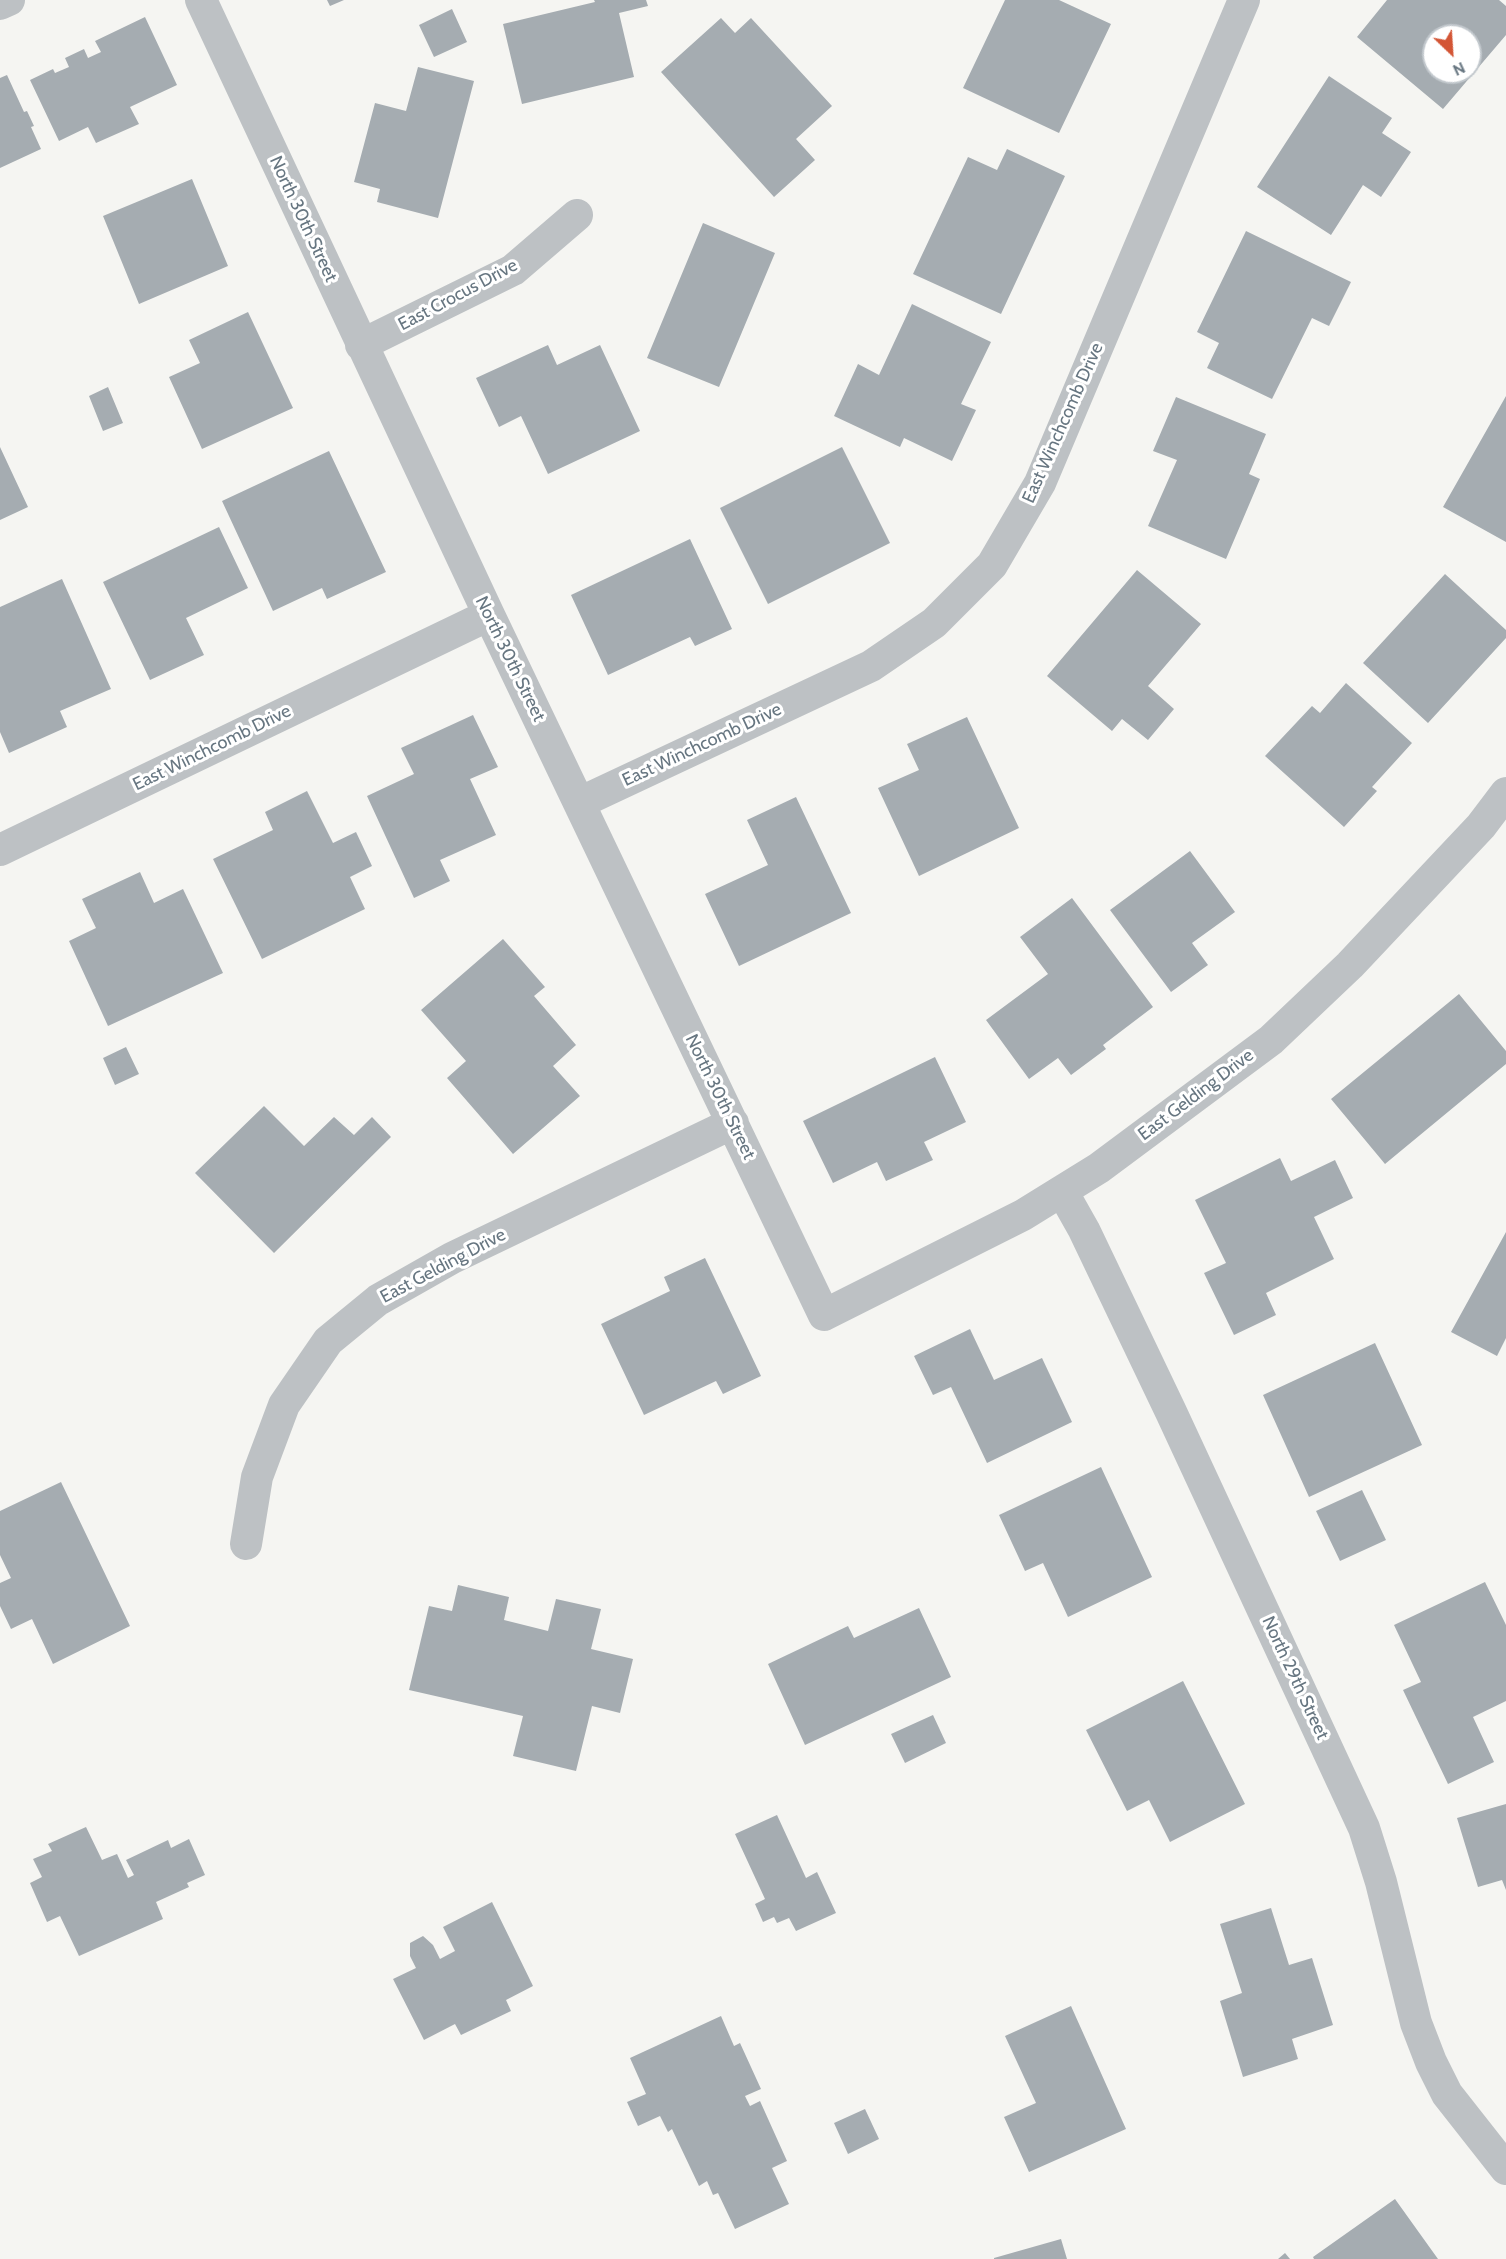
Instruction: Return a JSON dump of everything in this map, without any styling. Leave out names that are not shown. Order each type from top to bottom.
[{"type":"street","points":[[0,4],[9,0]]},
{"type":"street","name":"North 30th Street","points":[[201,0],[361,345],[824,1315]]},
{"type":"street","name":"East Winchcomb Drive","points":[[579,803],[871,666],[934,623],[992,565],[1040,483],[1244,0]]},
{"type":"street","name":"East Crocus Drive","points":[[361,345],[513,270],[577,215]]},
{"type":"street","name":"East Winchcomb Drive","points":[[0,850],[489,615]]},
{"type":"street","name":"East Gelding Drive","points":[[824,1315],[1023,1215],[1099,1168],[1271,1040],[1350,965],[1481,826],[1506,793]]},
{"type":"street","name":"East Gelding Drive","points":[[246,1544],[257,1477],[284,1405],[328,1341],[378,1300],[452,1258],[733,1123]]},
{"type":"street","name":"North 29th Street","points":[[1062,1191],[1084,1230],[1360,1819],[1381,1882],[1416,2023],[1431,2062],[1453,2102],[1506,2169]]},
{"type":"building","points":[[327,0],[344,0],[330,6]]},
{"type":"building","points":[[594,0],[646,0],[648,6],[619,13],[634,77],[522,104],[503,24],[595,2]]},
{"type":"building","points":[[1005,0],[1059,0],[1111,24],[1059,133],[963,88]]},
{"type":"building","points":[[1387,0],[1499,0],[1506,6],[1506,35],[1482,63],[1482,24],[1422,24],[1422,84],[1464,84],[1443,109],[1357,37]]},
{"type":"building","points":[[452,9],[467,42],[434,57],[419,25]]},
{"type":"building","points":[[145,17],[177,85],[130,107],[139,124],[96,143],[88,127],[59,141],[30,80],[53,69],[55,73],[69,67],[65,58],[84,49],[88,58],[101,52],[95,41]]},
{"type":"building","points":[[721,18],[735,33],[751,18],[832,106],[796,139],[815,160],[774,197],[661,72]]},
{"type":"building","points":[[418,67],[474,81],[438,218],[377,202],[380,189],[354,182],[375,103],[406,111]]},
{"type":"building","points":[[7,75],[24,112],[27,111],[34,126],[31,127],[41,149],[0,168],[0,78]]},
{"type":"building","points":[[1329,76],[1392,118],[1382,133],[1411,152],[1381,197],[1363,185],[1331,235],[1257,187]]},
{"type":"building","points":[[1007,149],[1065,176],[1001,314],[913,274],[968,157],[997,170]]},
{"type":"building","points":[[192,179],[228,266],[139,304],[103,216]]},
{"type":"building","points":[[703,223],[775,253],[719,387],[647,358]]},
{"type":"building","points":[[1246,231],[1351,282],[1329,326],[1312,318],[1272,399],[1207,368],[1219,343],[1197,332]]},
{"type":"building","points":[[912,304],[991,342],[961,404],[976,410],[952,461],[904,438],[900,447],[834,416],[858,364],[879,375]]},
{"type":"building","points":[[248,312],[293,408],[202,449],[169,377],[200,363],[189,340]]},
{"type":"building","points":[[548,345],[557,365],[600,345],[640,431],[548,474],[521,416],[499,427],[476,378]]},
{"type":"building","points":[[108,387],[123,423],[103,431],[89,396]]},
{"type":"building","points":[[1506,396],[1506,542],[1443,507]]},
{"type":"building","points":[[1176,397],[1266,434],[1249,474],[1260,479],[1226,559],[1148,526],[1177,460],[1153,451]]},
{"type":"building","points":[[0,447],[28,507],[0,520]]},
{"type":"building","points":[[842,447],[890,543],[768,604],[720,508]]},
{"type":"building","points":[[329,451],[386,572],[327,599],[322,588],[273,611],[222,501]]},
{"type":"building","points":[[219,527],[248,588],[186,618],[204,655],[150,680],[103,582]]},
{"type":"building","points":[[690,539],[732,629],[695,646],[690,637],[608,675],[571,595]]},
{"type":"building","points":[[1137,570],[1201,624],[1148,686],[1174,709],[1148,740],[1122,719],[1112,731],[1047,676]]},
{"type":"building","points":[[1445,574],[1506,630],[1506,638],[1428,723],[1363,663]]},
{"type":"building","points":[[62,579],[111,689],[60,711],[67,727],[9,753],[0,732],[0,607]]},
{"type":"building","points":[[1346,683],[1412,743],[1372,787],[1377,791],[1344,827],[1265,756],[1312,706],[1320,713]]},
{"type":"building","points":[[473,715],[498,767],[470,779],[496,835],[440,860],[450,881],[414,898],[367,796],[414,774],[401,748]]},
{"type":"building","points":[[967,717],[1019,828],[919,876],[878,788],[919,770],[907,744]]},
{"type":"building","points":[[307,791],[333,843],[356,832],[372,866],[350,877],[365,909],[262,959],[213,859],[273,830],[265,812]]},
{"type":"building","points":[[796,797],[851,913],[739,966],[705,894],[768,865],[747,820]]},
{"type":"building","points":[[1190,851],[1235,912],[1192,943],[1208,965],[1171,992],[1110,910]]},
{"type":"building","points":[[140,872],[154,903],[183,889],[223,973],[108,1026],[69,941],[96,928],[82,899]]},
{"type":"building","points":[[1072,898],[1153,1007],[1103,1045],[1106,1049],[1071,1075],[1058,1058],[1029,1079],[986,1020],[1048,974],[1020,937]]},
{"type":"building","points":[[503,939],[545,987],[534,996],[576,1045],[553,1066],[580,1096],[513,1154],[447,1078],[466,1061],[421,1010]]},
{"type":"building","points":[[1459,994],[1506,1051],[1506,1064],[1385,1164],[1331,1099]]},
{"type":"building","points":[[126,1047],[139,1074],[115,1085],[103,1058]]},
{"type":"building","points":[[935,1057],[966,1122],[924,1142],[933,1160],[886,1181],[877,1162],[833,1183],[803,1121]]},
{"type":"building","points":[[264,1106],[304,1146],[334,1117],[354,1135],[372,1117],[391,1137],[274,1253],[195,1173]]},
{"type":"building","points":[[1280,1158],[1291,1181],[1335,1160],[1353,1198],[1314,1217],[1334,1259],[1266,1293],[1276,1315],[1234,1335],[1204,1273],[1226,1263],[1195,1200]]},
{"type":"building","points":[[1506,1232],[1506,1338],[1497,1356],[1451,1332]]},
{"type":"building","points":[[705,1258],[761,1376],[723,1394],[716,1381],[644,1415],[601,1324],[670,1291],[664,1277]]},
{"type":"building","points":[[970,1329],[994,1380],[1042,1358],[1072,1422],[987,1463],[951,1387],[933,1395],[914,1356]]},
{"type":"building","points":[[1375,1343],[1422,1445],[1309,1497],[1263,1395]]},
{"type":"building","points":[[1101,1467],[1152,1577],[1068,1617],[1043,1563],[1025,1571],[999,1515]]},
{"type":"building","points":[[61,1482],[130,1626],[53,1664],[32,1619],[11,1629],[0,1606],[0,1583],[11,1578],[0,1555],[0,1511]]},
{"type":"building","points":[[1362,1490],[1386,1540],[1340,1561],[1316,1511]]},
{"type":"building","points":[[1485,1582],[1506,1625],[1506,1701],[1473,1717],[1494,1762],[1448,1784],[1403,1690],[1421,1682],[1394,1625]]},
{"type":"building","points":[[458,1585],[509,1597],[504,1620],[548,1631],[556,1599],[601,1609],[591,1649],[633,1659],[620,1713],[592,1706],[576,1771],[513,1756],[523,1716],[409,1690],[429,1606],[452,1611]]},
{"type":"building","points":[[919,1608],[951,1677],[805,1745],[768,1664],[848,1626],[854,1638]]},
{"type":"building","points":[[1183,1681],[1245,1804],[1170,1842],[1149,1800],[1127,1811],[1086,1730]]},
{"type":"building","points":[[933,1715],[946,1743],[905,1763],[891,1734]]},
{"type":"building","points":[[1506,1804],[1506,1890],[1502,1880],[1478,1887],[1457,1818]]},
{"type":"building","points":[[777,1815],[806,1878],[817,1872],[836,1913],[796,1931],[789,1918],[777,1923],[774,1917],[763,1922],[755,1904],[765,1899],[735,1834]]},
{"type":"building","points":[[86,1827],[102,1860],[117,1854],[128,1878],[134,1875],[126,1860],[168,1840],[171,1848],[189,1839],[205,1875],[187,1883],[189,1887],[156,1902],[163,1919],[79,1956],[60,1916],[47,1922],[30,1883],[42,1877],[33,1859],[52,1851],[48,1844]]},
{"type":"building","points":[[492,1902],[533,1986],[506,2000],[511,2011],[461,2035],[455,2024],[424,2040],[393,1979],[416,1968],[410,1956],[410,1943],[423,1936],[433,1945],[440,1959],[455,1951],[443,1927]]},
{"type":"building","points":[[1271,1908],[1289,1965],[1312,1958],[1333,2025],[1292,2039],[1298,2059],[1243,2077],[1220,2001],[1242,1993],[1220,1924]]},
{"type":"building","points":[[1071,2006],[1126,2129],[1029,2172],[1004,2117],[1036,2103],[1005,2036]]},
{"type":"building","points":[[721,2016],[734,2046],[740,2043],[761,2089],[745,2096],[750,2106],[760,2101],[787,2161],[772,2168],[789,2204],[735,2229],[718,2193],[713,2195],[707,2181],[699,2186],[672,2129],[668,2132],[660,2116],[638,2126],[627,2102],[646,2094],[630,2058]]},
{"type":"building","points":[[865,2109],[879,2139],[848,2154],[834,2123]]},
{"type":"building","points":[[1395,2199],[1438,2259],[1314,2259],[1313,2257]]},
{"type":"building","points":[[1061,2239],[1067,2259],[994,2259],[994,2258]]},
{"type":"building","points":[[1285,2253],[1290,2259],[1278,2259]]}]
